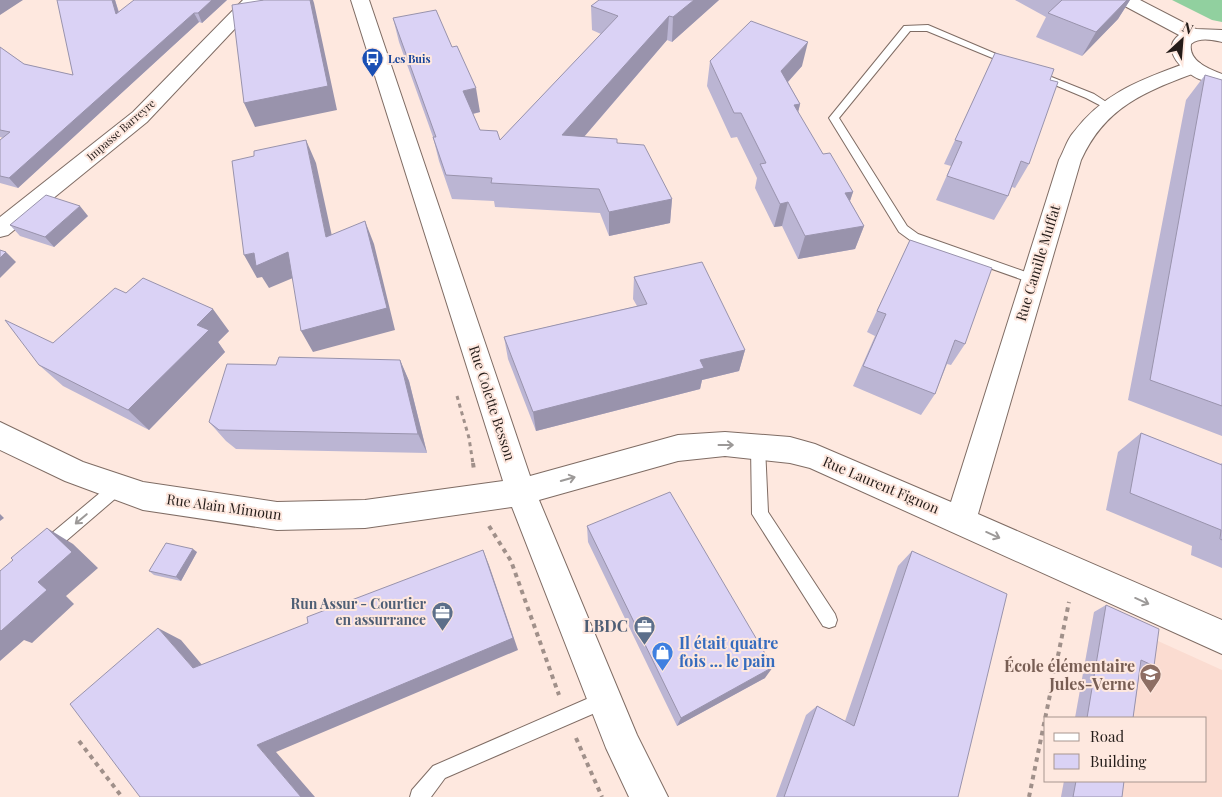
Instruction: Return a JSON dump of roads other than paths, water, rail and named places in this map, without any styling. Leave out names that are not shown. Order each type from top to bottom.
[{"type":"street","name":"Impasse Barreyre","points":[[0,229],[140,117],[253,0]]},
{"type":"street","name":"Rue Colette Besson","points":[[360,0],[521,492],[624,748],[650,797]]},
{"type":"street","points":[[1126,0],[1193,35]]},
{"type":"street","points":[[1222,36],[1193,35],[1184,39],[1180,45],[1180,52],[1192,67],[1222,80]]},
{"type":"street","name":"Rue Camille Muffat","points":[[961,520],[1070,160],[1081,137],[1109,107],[1142,86],[1192,67]]},
{"type":"street","name":"Rue Alain Mimoun","points":[[2,439],[75,472],[143,496],[277,516],[365,514],[521,492]]},
{"type":"street","name":"Rue Laurent Fignon","points":[[521,492],[678,448],[725,444],[790,450],[815,457],[961,520],[1222,637]]},
{"type":"lane","points":[[1033,279],[914,237],[903,229],[834,118],[908,28],[928,28],[1090,96],[1109,107]]},
{"type":"lane","points":[[758,447],[760,514],[829,620]]},
{"type":"lane","points":[[37,555],[118,487]]},
{"type":"lane","points":[[418,797],[439,772],[605,700]]},
{"type":"place","name":"Les Buis","points":[[372,78]]},
{"type":"place","name":"Run Assur - Courtier en assurrance","points":[[442,631]]},
{"type":"place","name":"LBDC","points":[[644,645]]},
{"type":"place","name":"Il était quatre fois ... le pain","points":[[663,671]]},
{"type":"place","name":"École élémentaire Jules-Verne","points":[[1151,694]]}]
